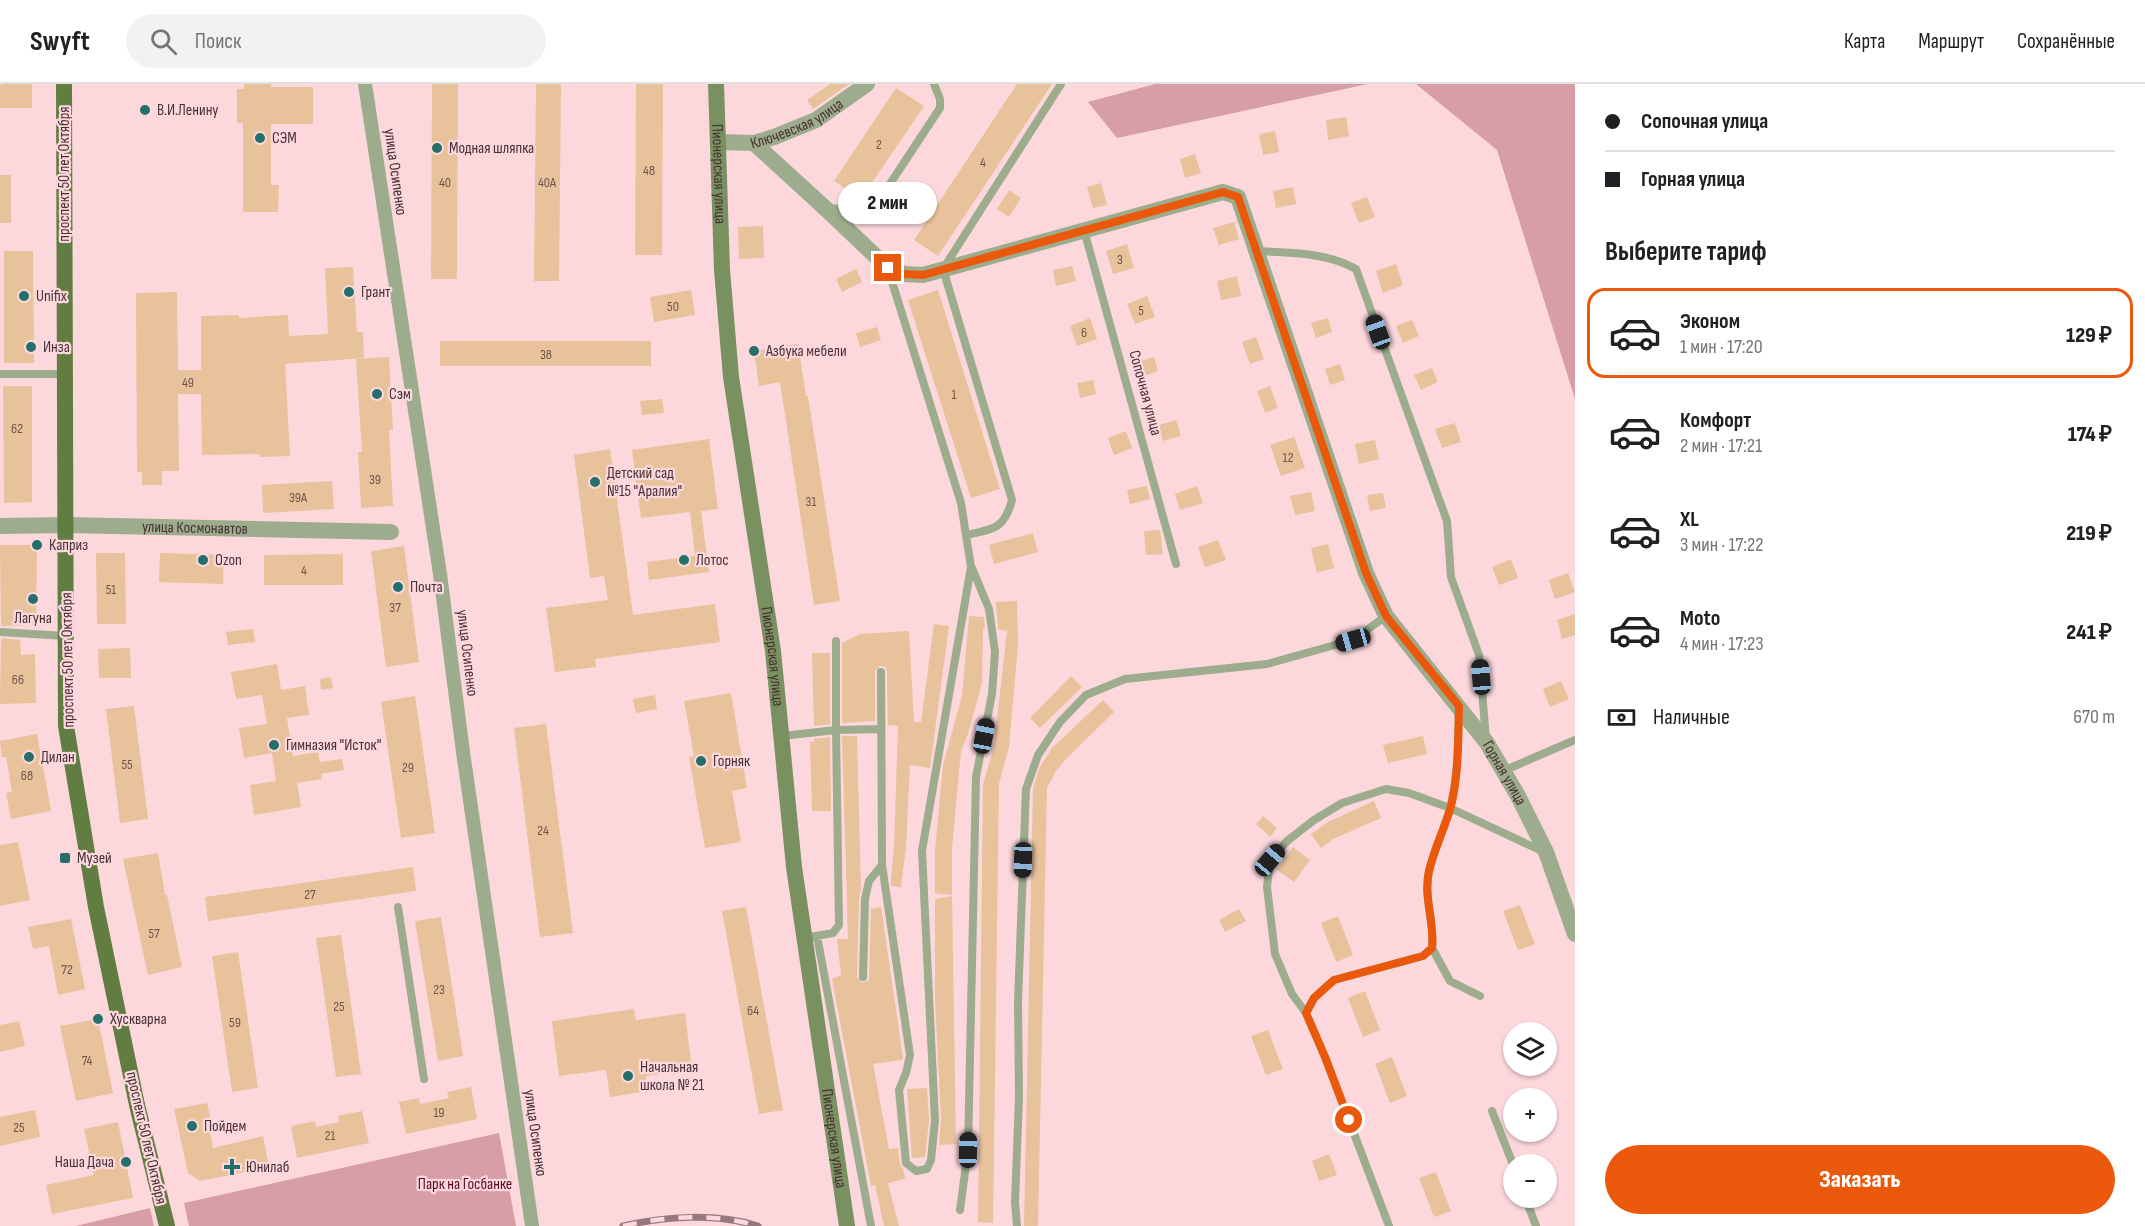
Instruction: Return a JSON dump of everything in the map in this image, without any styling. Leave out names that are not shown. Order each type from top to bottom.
[{"type":"main road","name":"проспект 50 лет Октября","points":[[64,84],[66,726],[96,907],[137,1105],[167,1226]]},
{"type":"main road","name":"Пионерская улица","points":[[716,84],[722,270],[731,377],[773,651],[794,867],[811,937],[847,1226]]},
{"type":"street","name":"улица Осипенко","points":[[365,84],[440,574],[463,752],[532,1226]]},
{"type":"street","name":"Ключевская улица","points":[[719,142],[754,143],[816,120],[867,84]]},
{"type":"street","points":[[754,143],[888,268]]},
{"type":"street","name":"Горная улица","points":[[888,268],[904,274],[923,275],[1223,192],[1238,197],[1366,573],[1386,616],[1459,706],[1487,744],[1503,771],[1546,852],[1575,934]]},
{"type":"street","name":"улица Космонавтов","points":[[0,526],[67,525],[391,532]]},
{"type":"lane","points":[[825,208],[867,211],[874,208],[940,108],[940,99],[934,84]]},
{"type":"lane","points":[[966,535],[998,528],[1008,515],[1012,500],[943,269],[1061,84]]},
{"type":"lane","name":"Сопочная улица","points":[[1084,230],[1176,564]]},
{"type":"lane","points":[[1256,251],[1328,258],[1356,269],[1447,521],[1451,577],[1479,655],[1487,744]]},
{"type":"lane","points":[[888,268],[961,504],[971,567],[989,609],[995,652],[992,694],[976,777],[968,1150],[960,1210]]},
{"type":"lane","points":[[0,374],[65,374]]},
{"type":"lane","points":[[881,672],[882,865],[910,1055],[906,1073],[898,1090],[906,1163],[916,1171],[927,1169],[931,1160],[935,1120],[922,851],[971,567]]},
{"type":"lane","points":[[1017,1226],[1015,1203],[1020,1097],[1018,1001],[1026,789],[1038,755],[1060,722],[1086,694],[1125,678],[1267,664],[1353,640],[1386,616]]},
{"type":"lane","points":[[0,632],[67,636]]},
{"type":"lane","points":[[836,641],[839,925],[833,933],[811,937],[871,1226]]},
{"type":"lane","points":[[1459,706],[1458,772],[1450,808],[1429,872],[1427,897],[1434,933],[1432,948],[1450,981],[1480,996]]},
{"type":"lane","points":[[782,736],[836,730],[881,729]]},
{"type":"lane","points":[[1503,771],[1575,740]]},
{"type":"lane","points":[[1389,1226],[1325,1057],[1306,1013],[1292,994],[1275,954],[1267,887],[1270,860],[1287,841],[1314,820],[1342,803],[1386,789],[1408,793],[1450,808],[1546,852]]},
{"type":"lane","points":[[863,977],[865,899],[869,881],[882,865]]},
{"type":"lane","points":[[398,907],[424,1079]]},
{"type":"lane","points":[[1306,1013],[1314,998],[1334,980],[1423,956],[1432,948]]},
{"type":"lane","points":[[1492,1111],[1509,1154]]},
{"type":"lane","points":[[1529,1208],[1536,1226]]},
{"type":"green space","points":[[1155,84],[1368,84],[1117,138],[1088,102]]},
{"type":"green space","points":[[1416,84],[1575,84],[1575,399],[1497,150]]},
{"type":"green space","name":"Парк на Госбанке","points":[[499,1133],[516,1226],[189,1226],[184,1203]]},
{"type":"green space","points":[[150,1208],[154,1226],[76,1226]]},
{"type":"building","points":[[32,84],[32,108],[0,108],[0,85]]},
{"type":"building","points":[[244,84],[271,84],[271,87],[313,87],[313,124],[271,124],[271,185],[279,185],[278,212],[243,212],[243,123],[237,123],[237,89],[244,89]]},
{"type":"building","points":[[432,84],[458,84],[457,279],[431,279]]},
{"type":"building","points":[[536,84],[561,84],[559,281],[534,281]]},
{"type":"building","points":[[636,84],[663,84],[662,255],[635,255]]},
{"type":"building","points":[[830,84],[849,84],[813,109],[807,100]]},
{"type":"building","points":[[1017,84],[1052,84],[938,256],[914,240]]},
{"type":"building","points":[[896,88],[924,106],[861,199],[834,181]]},
{"type":"building","points":[[1346,117],[1349,136],[1328,140],[1326,120]]},
{"type":"building","points":[[1275,131],[1279,152],[1263,155],[1259,134]]},
{"type":"building","points":[[1195,154],[1201,173],[1185,178],[1180,159]]},
{"type":"building","points":[[0,175],[11,175],[11,223],[0,223]]},
{"type":"building","points":[[1101,183],[1107,205],[1093,208],[1087,187]]},
{"type":"building","points":[[1293,187],[1296,204],[1276,208],[1273,191]]},
{"type":"building","points":[[1009,190],[1021,198],[1009,217],[997,209]]},
{"type":"building","points":[[1367,197],[1375,217],[1359,223],[1351,203]]},
{"type":"building","points":[[1234,222],[1239,239],[1219,245],[1213,228]]},
{"type":"building","points":[[763,226],[764,258],[739,259],[738,227]]},
{"type":"building","points":[[1127,244],[1134,268],[1113,274],[1106,251]]},
{"type":"building","points":[[4,251],[33,251],[34,363],[4,363]]},
{"type":"building","points":[[1396,264],[1403,285],[1383,293],[1376,271]]},
{"type":"building","points":[[1072,266],[1076,281],[1056,286],[1053,270]]},
{"type":"building","points":[[353,267],[357,332],[363,332],[364,358],[285,364],[290,456],[202,455],[201,394],[178,394],[179,471],[162,471],[162,485],[142,485],[142,472],[137,472],[136,293],[177,292],[178,370],[201,370],[201,316],[239,315],[239,318],[288,315],[289,336],[328,334],[325,268]]},
{"type":"building","points":[[856,269],[862,282],[842,292],[836,279]]},
{"type":"building","points":[[1237,276],[1241,296],[1221,300],[1217,281]]},
{"type":"building","points":[[691,290],[695,315],[654,322],[650,297]]},
{"type":"building","points":[[938,290],[1000,489],[971,498],[908,300]]},
{"type":"building","points":[[1147,296],[1155,317],[1135,324],[1127,304]]},
{"type":"building","points":[[1090,318],[1097,339],[1077,346],[1070,326]]},
{"type":"building","points":[[1328,318],[1332,332],[1316,338],[1311,323]]},
{"type":"building","points":[[1412,320],[1419,336],[1403,343],[1396,326]]},
{"type":"building","points":[[877,327],[881,340],[860,347],[856,333]]},
{"type":"building","points":[[1256,337],[1264,359],[1250,364],[1242,342]]},
{"type":"building","points":[[440,341],[651,341],[651,366],[440,366]]},
{"type":"building","points":[[798,344],[840,601],[814,605],[780,382],[759,386],[754,351]]},
{"type":"building","points":[[389,357],[393,430],[389,430],[393,506],[361,508],[358,452],[362,452],[356,359]]},
{"type":"building","points":[[1154,357],[1158,371],[1141,377],[1137,362]]},
{"type":"building","points":[[1340,364],[1345,380],[1330,385],[1325,369]]},
{"type":"building","points":[[1432,368],[1438,382],[1421,390],[1414,375]]},
{"type":"building","points":[[1093,380],[1096,394],[1080,398],[1077,383]]},
{"type":"building","points":[[3,386],[32,386],[32,502],[4,503]]},
{"type":"building","points":[[1270,386],[1278,408],[1265,413],[1257,391]]},
{"type":"building","points":[[662,399],[664,413],[642,415],[640,401]]},
{"type":"building","points":[[1176,420],[1181,436],[1163,441],[1159,425]]},
{"type":"building","points":[[1455,423],[1461,442],[1442,448],[1435,429]]},
{"type":"building","points":[[1126,431],[1132,448],[1114,455],[1108,438]]},
{"type":"building","points":[[1294,437],[1305,468],[1281,476],[1270,445]]},
{"type":"building","points":[[709,439],[718,509],[701,511],[709,572],[649,580],[647,562],[695,556],[690,512],[641,518],[632,450]]},
{"type":"building","points":[[1375,440],[1379,459],[1359,464],[1355,444]]},
{"type":"building","name":"Лотос","points":[[610,449],[633,615],[715,604],[720,642],[595,659],[596,667],[555,672],[546,608],[608,600],[604,576],[590,578],[574,455]]},
{"type":"building","points":[[332,481],[334,509],[263,513],[262,485]]},
{"type":"building","points":[[1147,486],[1150,499],[1130,504],[1127,490]]},
{"type":"building","points":[[1197,486],[1203,503],[1180,510],[1175,494]]},
{"type":"building","points":[[1311,492],[1315,511],[1295,515],[1290,496]]},
{"type":"building","points":[[1383,493],[1386,508],[1370,511],[1367,495]]},
{"type":"building","points":[[1160,530],[1163,554],[1146,555],[1144,531]]},
{"type":"building","points":[[1033,533],[1038,552],[994,564],[989,545]]},
{"type":"building","points":[[1218,540],[1226,560],[1205,567],[1198,547]]},
{"type":"building","points":[[1328,544],[1334,568],[1317,573],[1311,548]]},
{"type":"building","points":[[0,545],[37,545],[36,625],[1,626]]},
{"type":"building","points":[[404,546],[419,662],[386,667],[371,551]]},
{"type":"building","points":[[96,553],[125,553],[126,624],[97,624]]},
{"type":"building","points":[[160,553],[224,555],[223,584],[159,582]]},
{"type":"building","points":[[343,554],[343,585],[264,585],[264,555]]},
{"type":"building","points":[[1511,559],[1518,578],[1499,585],[1492,567]]},
{"type":"building","points":[[1568,573],[1575,592],[1555,599],[1549,580]]},
{"type":"building","points":[[1017,601],[1018,645],[1009,747],[999,784],[993,1223],[978,1222],[983,785],[994,746],[1007,631],[998,629],[996,602]]},
{"type":"building","points":[[1575,614],[1575,635],[1562,639],[1557,620]]},
{"type":"building","points":[[969,616],[984,617],[982,683],[961,751],[952,849],[952,895],[935,893],[935,850],[943,765],[962,696]]},
{"type":"building","points":[[934,624],[949,626],[930,768],[910,765],[906,848],[901,887],[891,886],[898,726],[888,725],[887,671],[885,667],[880,666],[875,671],[875,721],[842,723],[842,643],[860,634],[909,631],[914,722],[921,722]]},
{"type":"building","points":[[253,629],[255,642],[228,645],[226,632]]},
{"type":"building","points":[[1,638],[20,640],[21,655],[35,654],[36,703],[0,704]]},
{"type":"building","points":[[130,648],[131,678],[99,678],[98,649]]},
{"type":"building","points":[[812,653],[830,653],[830,724],[814,726]]},
{"type":"building","points":[[277,664],[281,690],[305,686],[309,715],[287,718],[293,756],[318,752],[320,762],[342,759],[344,770],[321,774],[322,779],[297,783],[301,807],[254,815],[250,785],[276,781],[272,753],[244,758],[239,728],[267,724],[262,695],[236,699],[231,672]]},
{"type":"building","points":[[1071,676],[1082,687],[1040,728],[1030,718]]},
{"type":"building","points":[[331,677],[333,688],[321,690],[320,679]]},
{"type":"building","points":[[1561,681],[1569,699],[1550,707],[1543,689]]},
{"type":"building","points":[[731,693],[747,788],[732,791],[741,842],[705,848],[689,757],[694,756],[684,701]]},
{"type":"building","points":[[655,695],[657,709],[636,713],[633,699]]},
{"type":"building","points":[[415,696],[435,833],[401,838],[381,702]]},
{"type":"building","points":[[1103,700],[1114,712],[1067,758],[1056,771],[1047,788],[1038,1226],[1024,1226],[1033,788],[1040,767],[1052,748]]},
{"type":"building","points":[[134,706],[148,819],[120,823],[106,709]]},
{"type":"building","points":[[546,724],[573,933],[540,937],[514,728]]},
{"type":"building","points":[[37,734],[51,811],[11,819],[6,793],[12,792],[6,757],[2,757],[0,741]]},
{"type":"building","points":[[842,736],[857,736],[861,890],[857,977],[862,983],[869,980],[871,909],[881,907],[903,1058],[873,1064],[889,1149],[898,1148],[905,1179],[888,1183],[899,1226],[884,1226],[875,1185],[871,1186],[832,979],[841,975],[837,939],[848,939]]},
{"type":"building","points":[[1423,736],[1427,754],[1388,763],[1383,745]]},
{"type":"building","points":[[830,737],[831,811],[812,811],[810,742],[814,742],[814,739]]},
{"type":"building","points":[[1374,801],[1381,818],[1333,839],[1321,848],[1311,834],[1328,822]]},
{"type":"building","points":[[1263,816],[1277,828],[1270,837],[1256,824]]},
{"type":"building","points":[[18,842],[30,900],[0,906],[0,845]]},
{"type":"building","points":[[1293,847],[1310,860],[1294,882],[1277,870]]},
{"type":"building","points":[[158,853],[165,895],[167,895],[182,967],[148,975],[123,859]]},
{"type":"building","points":[[413,867],[416,891],[208,921],[205,897]]},
{"type":"building","points":[[952,896],[956,1144],[939,1145],[941,1120],[935,997],[935,899]]},
{"type":"building","points":[[1520,905],[1535,944],[1518,950],[1503,911]]},
{"type":"building","points":[[746,907],[783,1110],[759,1114],[722,911]]},
{"type":"building","points":[[1239,909],[1246,921],[1225,932],[1219,920]]},
{"type":"building","points":[[1338,916],[1353,955],[1336,962],[1321,923]]},
{"type":"building","points":[[441,917],[463,1056],[438,1061],[415,921]]},
{"type":"building","points":[[71,919],[85,989],[58,995],[49,946],[33,949],[28,927]]},
{"type":"building","points":[[341,935],[361,1074],[336,1077],[316,938]]},
{"type":"building","points":[[238,952],[258,1088],[232,1092],[212,956]]},
{"type":"building","points":[[1365,991],[1380,1030],[1363,1037],[1348,998]]},
{"type":"building","points":[[634,1009],[636,1020],[685,1013],[692,1070],[646,1076],[648,1091],[610,1097],[606,1070],[559,1076],[552,1021]]},
{"type":"building","points":[[98,1019],[113,1093],[76,1101],[60,1026]]},
{"type":"building","points":[[19,1021],[25,1046],[0,1052],[0,1025]]},
{"type":"building","points":[[1268,1030],[1283,1069],[1266,1075],[1251,1036]]},
{"type":"building","points":[[1392,1057],[1407,1096],[1390,1103],[1375,1064]]},
{"type":"building","points":[[471,1087],[477,1119],[406,1134],[399,1102],[419,1098],[420,1104],[449,1098],[447,1092]]},
{"type":"building","points":[[927,1088],[929,1120],[925,1157],[912,1158],[907,1089]]},
{"type":"building","points":[[207,1103],[213,1148],[263,1136],[269,1167],[200,1181],[188,1173],[174,1109]]},
{"type":"building","points":[[35,1110],[40,1137],[0,1146],[0,1117]]},
{"type":"building","points":[[362,1111],[369,1143],[297,1158],[291,1126],[315,1121],[316,1127],[339,1122],[338,1116]]},
{"type":"building","points":[[118,1122],[133,1198],[52,1214],[46,1185],[94,1175],[84,1129]]},
{"type":"building","points":[[1329,1154],[1337,1175],[1319,1181],[1312,1161]]},
{"type":"building","points":[[1436,1172],[1451,1211],[1434,1217],[1419,1178]]},
{"type":"railway","points":[[623,1226],[691,1217],[725,1219],[758,1226]]},
{"type":"place","name":"В.И.Ленину","points":[[145,110]]},
{"type":"place","name":"СЭМ","points":[[260,138]]},
{"type":"place","name":"Модная шляпка","points":[[437,148]]},
{"type":"place","name":"Грант","points":[[349,292]]},
{"type":"place","name":"Unifix","points":[[24,296]]},
{"type":"place","name":"Инза","points":[[31,347]]},
{"type":"place","name":"Азбука мебели","points":[[754,351]]},
{"type":"place","name":"Сэм","points":[[377,394]]},
{"type":"place","name":"Детский сад №15 \"Аралия\"","points":[[595,482]]},
{"type":"place","name":"Каприз","points":[[37,545]]},
{"type":"place","name":"Ozon","points":[[203,560]]},
{"type":"place","name":"Лотос","points":[[684,560]]},
{"type":"place","name":"Почта","points":[[398,587]]},
{"type":"place","name":"Лагуна","points":[[33,599]]},
{"type":"place","name":"Гимназия \"Исток\"","points":[[274,745]]},
{"type":"place","name":"Дилан","points":[[29,757]]},
{"type":"place","name":"Горняк","points":[[701,761]]},
{"type":"place","name":"Музей","points":[[65,858]]},
{"type":"place","name":"Хускварна","points":[[98,1019]]},
{"type":"place","name":"Начальная школа № 21","points":[[628,1076]]},
{"type":"place","name":"Пойдем","points":[[192,1126]]},
{"type":"place","name":"Наша Дача","points":[[126,1162]]},
{"type":"place","name":"Юнилаб","points":[[232,1167]]},
{"type":"route","points":[[888,268],[904,274],[923,275],[1223,192],[1238,197],[1366,573],[1386,616],[1459,706],[1458,772],[1450,808],[1429,872],[1427,897],[1434,933],[1432,948],[1423,956],[1334,980],[1314,998],[1306,1013],[1349,1120]]}]
